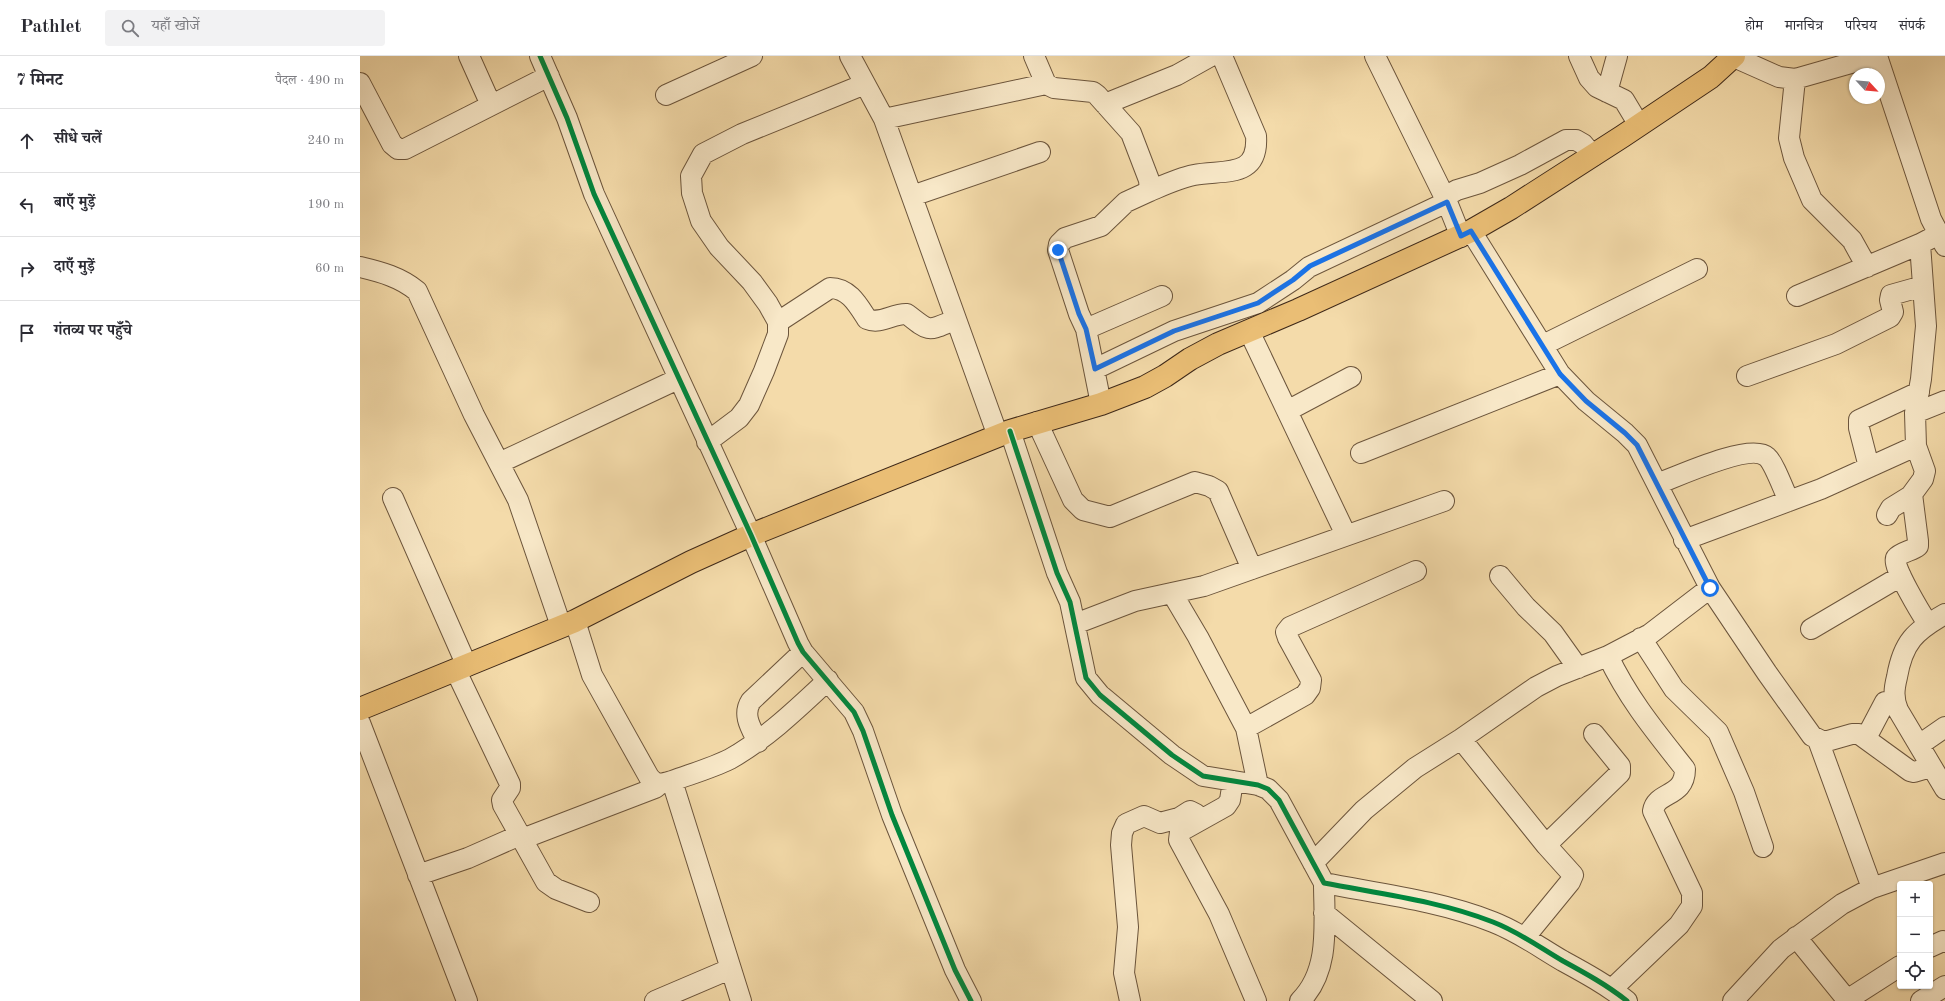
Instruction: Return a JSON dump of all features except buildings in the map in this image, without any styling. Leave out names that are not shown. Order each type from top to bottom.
[{"type":"main road","points":[[360,709],[462,669],[568,624],[670,573],[751,535],[1004,434],[1037,422],[1102,404],[1145,387],[1218,344],[1466,234],[1639,126],[1711,77],[1734,56]]},
{"type":"street","points":[[469,56],[491,105]]},
{"type":"street","points":[[540,56],[567,118],[594,194],[751,535],[803,652],[854,712],[863,731],[892,815],[955,970],[971,1001]]},
{"type":"street","points":[[666,95],[752,56]]},
{"type":"street","points":[[850,56],[884,119],[955,320],[1004,434],[1057,573],[1070,602],[1086,678],[1100,695],[1172,755],[1203,776],[1258,785],[1268,789],[1279,800],[1324,883],[1324,956],[1309,992],[1300,1001]]},
{"type":"street","points":[[1034,56],[1046,84]]},
{"type":"street","points":[[1105,104],[1177,75],[1211,56]]},
{"type":"street","points":[[1102,404],[1086,329],[1079,314],[1059,256],[1059,244],[1065,238],[1101,226],[1126,202],[1150,190],[1194,175],[1224,173],[1243,169],[1254,156],[1257,149],[1256,136],[1222,56]]},
{"type":"street","points":[[1375,56],[1446,200],[1466,234],[1543,345],[1560,374],[1586,401],[1625,433],[1637,445],[1684,540],[1710,588],[1812,736],[1824,742],[1852,734],[1859,734],[1910,771],[1914,772],[1931,768]]},
{"type":"street","points":[[1579,56],[1589,78],[1597,87],[1607,92],[1616,94],[1624,100],[1639,126]]},
{"type":"street","points":[[1607,92],[1617,56]]},
{"type":"street","points":[[1734,56],[1779,77],[1795,79],[1852,59],[1876,56],[1931,219],[1942,240],[1920,244],[1867,268],[1797,296]]},
{"type":"street","points":[[360,83],[392,144],[398,149],[405,149],[549,76]]},
{"type":"street","points":[[1795,79],[1789,138],[1794,158],[1812,200],[1852,240],[1867,268]]},
{"type":"street","points":[[707,442],[739,418],[749,404],[764,371],[778,334],[778,322],[768,304],[752,282],[719,247],[701,221],[692,193],[691,176],[703,154],[742,134],[865,84]]},
{"type":"street","points":[[884,119],[1046,84],[1054,88],[1093,92],[1131,133],[1149,180],[1150,190]]},
{"type":"street","points":[[1095,369],[1174,331],[1258,303],[1293,280],[1310,266],[1446,200],[1457,190],[1480,183],[1520,165],[1566,140],[1576,140],[1583,144],[1593,156]]},
{"type":"street","points":[[912,196],[1040,152]]},
{"type":"street","points":[[1920,244],[1926,326],[1919,392],[1914,412],[1916,446],[1925,471],[1923,479],[1912,495],[1918,546],[1897,557],[1895,560],[1900,576],[1928,624]]},
{"type":"street","points":[[360,267],[384,272],[407,283],[417,291],[474,414],[518,500],[568,624],[592,675],[649,777],[653,782],[666,783]]},
{"type":"street","points":[[1543,345],[1696,269]]},
{"type":"street","points":[[1748,376],[1836,344],[1890,317],[1893,312],[1890,300],[1891,295],[1923,286]]},
{"type":"street","points":[[778,322],[830,288],[836,288],[851,296],[871,321],[877,321],[894,315],[907,314],[924,327],[931,329],[955,320]]},
{"type":"street","points":[[1086,329],[1162,296]]},
{"type":"street","points":[[1249,331],[1346,535]]},
{"type":"street","points":[[1361,453],[1560,374]]},
{"type":"street","points":[[1287,411],[1351,377]]},
{"type":"street","points":[[499,463],[678,379]]},
{"type":"street","points":[[1869,467],[1859,428],[1859,420],[1919,392]]},
{"type":"street","points":[[1914,412],[1945,401]]},
{"type":"street","points":[[1037,422],[1073,500],[1083,510],[1110,517],[1196,482],[1209,486],[1218,491],[1252,569]]},
{"type":"street","points":[[1684,540],[1821,489],[1916,446]]},
{"type":"street","points":[[1657,484],[1724,458],[1759,452],[1769,458],[1788,501]]},
{"type":"street","points":[[1887,515],[1890,508],[1912,495]]},
{"type":"street","points":[[393,498],[510,784],[510,788],[502,800],[503,805],[546,882],[556,889],[589,902]]},
{"type":"street","points":[[1075,624],[1135,601],[1204,586],[1444,501]]},
{"type":"street","points":[[1246,728],[1305,695],[1310,688],[1311,680],[1286,632],[1290,626],[1416,571]]},
{"type":"street","points":[[1500,576],[1526,607],[1553,633],[1578,668]]},
{"type":"street","points":[[1811,629],[1900,576]]},
{"type":"street","points":[[1313,863],[1369,806],[1415,768],[1461,739],[1536,687],[1608,656],[1641,638],[1710,588]]},
{"type":"street","points":[[1172,593],[1198,637],[1246,728],[1258,785]]},
{"type":"street","points":[[1945,614],[1928,624],[1908,642],[1902,653],[1894,692],[1898,710],[1931,768],[1945,789]]},
{"type":"street","points":[[1641,638],[1674,689],[1718,732],[1744,792],[1763,848]]},
{"type":"street","points":[[758,742],[747,719],[747,708],[751,701],[803,652]]},
{"type":"street","points":[[1324,883],[1429,903],[1493,922],[1525,937],[1620,995],[1679,925],[1692,906],[1692,893],[1653,811],[1656,803],[1681,787],[1685,775],[1685,769],[1636,706],[1621,683],[1608,656]]},
{"type":"street","points":[[418,875],[468,858],[728,760],[758,742],[786,720],[828,680]]},
{"type":"street","points":[[1866,738],[1885,702]]},
{"type":"street","points":[[360,723],[467,1001]]},
{"type":"street","points":[[1919,745],[1945,727]]},
{"type":"street","points":[[1546,845],[1620,773],[1620,766],[1594,734]]},
{"type":"street","points":[[1461,739],[1546,845],[1571,872],[1572,877],[1525,937]]},
{"type":"street","points":[[1818,740],[1872,888]]},
{"type":"street","points":[[1233,781],[1230,800],[1226,806],[1182,830],[1180,832],[1179,840],[1219,914],[1256,1001]]},
{"type":"street","points":[[666,783],[741,1001]]},
{"type":"street","points":[[1130,1001],[1124,973],[1128,927],[1120,845],[1124,827],[1126,824],[1144,816],[1160,823],[1179,818],[1190,811],[1196,813],[1201,820]]},
{"type":"street","points":[[1733,1001],[1781,949],[1842,904],[1872,888],[1945,863]]},
{"type":"street","points":[[1324,913],[1432,1001]]},
{"type":"street","points":[[1796,937],[1848,1000],[1897,968]]},
{"type":"street","points":[[1933,946],[1942,941],[1945,942]]},
{"type":"street","points":[[655,1001],[730,969]]},
{"type":"street","points":[[1921,1001],[1945,986]]},
{"type":"cycle path","points":[[540,56],[567,118],[594,194],[751,535],[798,643],[803,652],[854,712],[863,731],[892,815],[955,970],[971,1001]]},
{"type":"cycle path","points":[[1010,431],[1057,573],[1070,602],[1086,678],[1100,695],[1172,755],[1203,776],[1258,785],[1268,789],[1279,800],[1324,883],[1431,903],[1493,922],[1520,935],[1588,975],[1627,1001]]},
{"type":"route","points":[[1058,250],[1079,314],[1086,329],[1095,369],[1174,331],[1238,311],[1258,303],[1293,280],[1310,266],[1447,202],[1461,236],[1471,231],[1560,374],[1586,401],[1625,433],[1637,445],[1684,540],[1710,588]]}]
